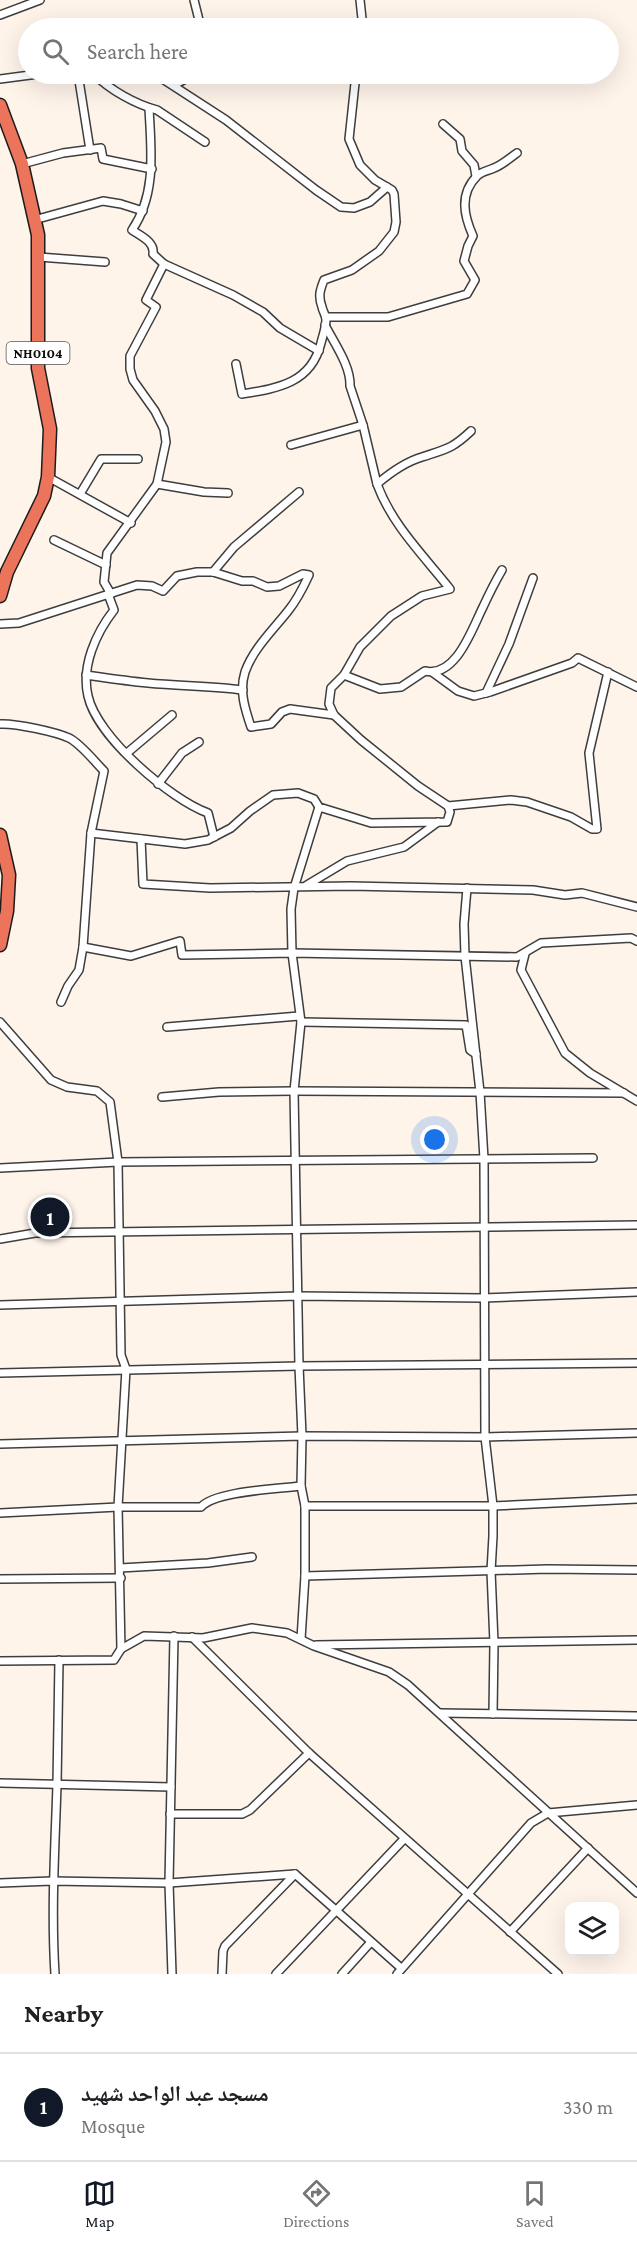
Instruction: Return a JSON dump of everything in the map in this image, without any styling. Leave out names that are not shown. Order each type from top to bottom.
[{"type":"highway","name":"NH0104","points":[[0,105],[22,164],[38,235],[38,368],[50,429],[48,477],[44,496],[7,572],[0,596]]},
{"type":"highway","points":[[0,835],[9,875],[7,911],[0,945]]},
{"type":"street","points":[[0,15],[40,0]]},
{"type":"street","points":[[194,0],[198,18]]},
{"type":"street","points":[[360,0],[362,18]]},
{"type":"street","points":[[0,79],[18,77]]},
{"type":"street","points":[[80,84],[90,150]]},
{"type":"street","points":[[105,84],[157,110],[205,142]]},
{"type":"street","points":[[355,84],[349,139],[360,165],[375,180],[392,190],[396,222],[394,232],[379,251],[352,270],[324,280],[319,292],[322,308],[346,367],[377,484],[385,505],[437,576],[450,589],[422,596],[391,616],[360,647],[344,675],[331,688],[329,704],[334,715],[380,756],[448,806],[511,800],[527,802],[597,830],[589,753],[608,672]]},
{"type":"street","points":[[174,85],[226,120],[341,207],[354,208],[370,202],[387,187]]},
{"type":"street","points":[[149,108],[152,169],[142,211],[132,230],[152,245],[153,254],[164,264],[233,295],[263,312],[280,328],[319,351]]},
{"type":"street","points":[[443,124],[460,139],[462,151],[474,165],[476,176]]},
{"type":"street","points":[[22,164],[63,153],[102,148],[103,159],[152,169]]},
{"type":"street","points":[[326,321],[388,317],[467,294],[475,280],[464,261],[473,236],[464,210],[466,191],[476,176],[483,171],[493,169],[517,153]]},
{"type":"street","points":[[34,220],[103,201],[142,211]]},
{"type":"street","points":[[39,257],[105,262]]},
{"type":"street","points":[[164,264],[146,300],[156,307],[129,356],[133,380],[155,411],[166,437],[158,483],[107,553],[104,582],[114,610],[102,625],[91,654],[86,675],[87,695],[99,722],[158,784],[195,808],[208,813],[214,837]]},
{"type":"street","points":[[236,364],[242,394],[283,386],[302,377],[318,358],[326,321]]},
{"type":"street","points":[[291,445],[363,425]]},
{"type":"street","points":[[377,484],[403,465],[421,457],[442,452],[458,443],[471,431]]},
{"type":"street","points":[[81,494],[101,459],[138,459]]},
{"type":"street","points":[[48,477],[131,523]]},
{"type":"street","points":[[158,483],[228,494]]},
{"type":"street","points":[[213,572],[234,547],[298,492]]},
{"type":"street","points":[[54,540],[106,565]]},
{"type":"street","points":[[432,672],[450,664],[464,647],[502,570]]},
{"type":"street","points":[[0,624],[19,623],[137,585],[152,586],[163,591],[177,576],[213,572],[242,581],[254,581],[267,587],[279,586],[303,574],[309,575],[300,595],[255,652],[245,672],[244,708],[251,727],[271,724],[282,712],[290,709],[334,715]]},
{"type":"street","points":[[486,693],[509,644],[533,578]]},
{"type":"street","points":[[344,675],[380,689],[401,687],[425,670],[432,672],[458,691],[474,696],[572,663],[578,658],[637,687]]},
{"type":"street","points":[[86,675],[146,683],[192,687],[208,685],[243,690]]},
{"type":"street","points":[[127,753],[172,715]]},
{"type":"street","points":[[0,724],[17,725],[71,739],[104,771],[91,833],[83,947],[78,970],[61,1002]]},
{"type":"street","points":[[158,784],[182,753],[199,742]]},
{"type":"street","points":[[91,833],[185,844],[214,837],[231,828],[273,795],[298,793],[314,799],[319,807],[371,823],[447,822],[450,813],[448,806]]},
{"type":"street","points":[[301,1639],[305,1576],[305,1506],[301,1486],[302,1436],[294,1091],[300,1019],[292,953],[291,909],[294,888],[319,807]]},
{"type":"street","points":[[305,886],[347,861],[404,847],[438,822]]},
{"type":"street","points":[[141,839],[143,884],[210,888],[305,886],[532,890],[566,895],[582,893],[637,907]]},
{"type":"street","points":[[467,888],[464,924],[465,956],[480,1092],[483,1159],[485,1437],[493,1506],[491,1571],[494,1643],[493,1714]]},
{"type":"street","points":[[83,947],[131,956],[180,941],[182,956],[292,953],[517,957],[541,943],[631,938],[637,941]]},
{"type":"street","points":[[525,954],[521,970],[565,1053],[590,1073],[637,1101]]},
{"type":"street","points":[[167,1027],[300,1019],[466,1025],[470,1050],[476,1054]]},
{"type":"street","points":[[0,1022],[51,1080],[67,1087],[97,1091],[110,1102],[118,1162],[121,1355],[126,1370],[118,1507],[121,1649]]},
{"type":"street","points":[[162,1097],[219,1092],[294,1091],[624,1093]]},
{"type":"street","points":[[0,1168],[118,1162],[593,1158]]},
{"type":"street","points":[[0,1239],[35,1233],[119,1231],[637,1225]]},
{"type":"street","points":[[0,1305],[298,1296],[483,1298],[637,1292]]},
{"type":"street","points":[[0,1372],[637,1363]]},
{"type":"street","points":[[0,1444],[302,1436],[485,1437],[637,1433]]},
{"type":"street","points":[[0,1513],[118,1507],[201,1507],[206,1501],[243,1492],[301,1486]]},
{"type":"street","points":[[305,1506],[493,1506],[637,1499]]},
{"type":"street","points":[[120,1568],[208,1563],[252,1557]]},
{"type":"street","points":[[305,1576],[637,1570]]},
{"type":"street","points":[[0,1579],[121,1578]]},
{"type":"street","points":[[0,1661],[114,1660],[121,1649],[144,1636],[203,1638],[252,1628],[286,1633],[314,1646],[389,1672],[408,1685],[637,1893]]},
{"type":"street","points":[[172,1974],[169,1883],[174,1636]]},
{"type":"street","points":[[192,1637],[309,1753],[558,1974]]},
{"type":"street","points":[[314,1646],[318,1644],[637,1640]]},
{"type":"street","points":[[55,1974],[52,1881],[57,1785],[59,1660]]},
{"type":"street","points":[[440,1713],[637,1716]]},
{"type":"street","points":[[170,1814],[242,1814],[250,1810],[309,1753]]},
{"type":"street","points":[[0,1783],[171,1787]]},
{"type":"street","points":[[0,1883],[52,1881],[169,1883],[295,1874],[371,1942],[399,1971],[531,1823],[548,1813],[637,1805]]},
{"type":"street","points":[[276,1974],[404,1839]]},
{"type":"street","points":[[510,1932],[588,1848]]},
{"type":"street","points":[[222,1974],[225,1946],[295,1874]]},
{"type":"street","points":[[342,1974],[371,1942]]},
{"type":"place","name":"مسجد عبد الواحد شهید","points":[[50,1217]]}]
